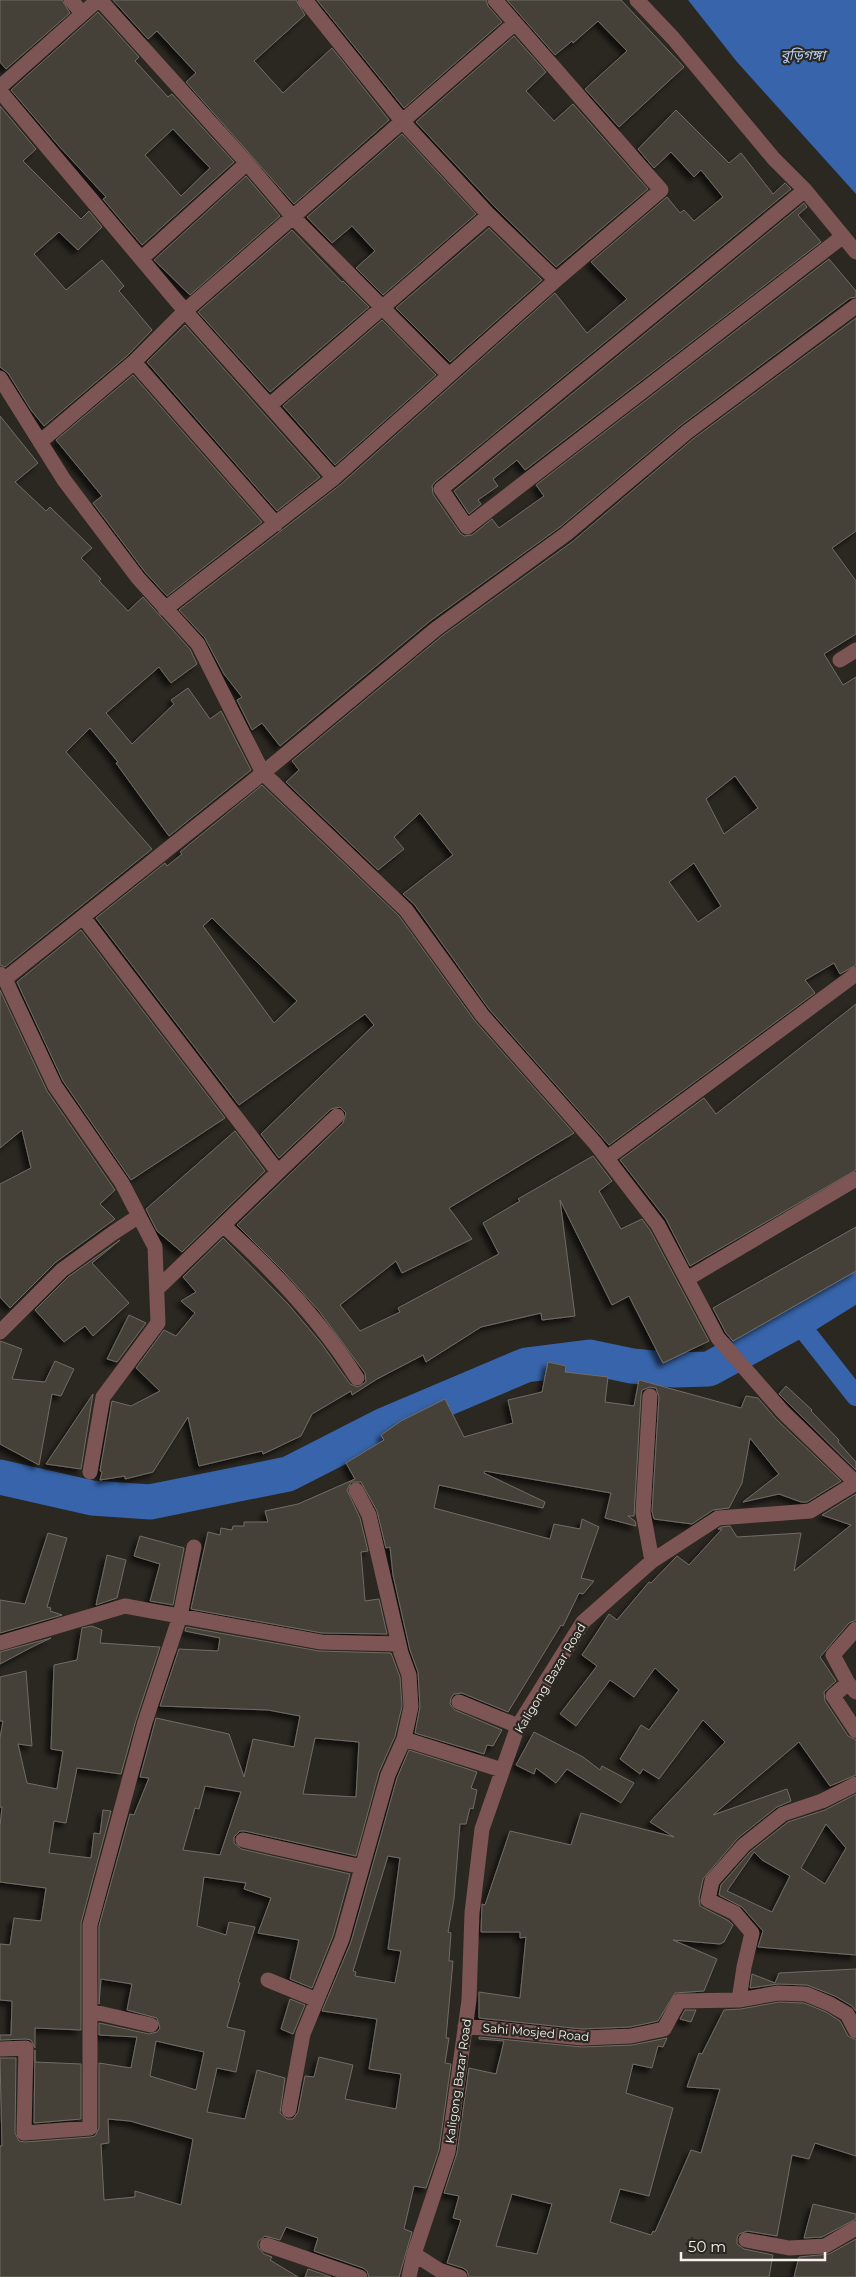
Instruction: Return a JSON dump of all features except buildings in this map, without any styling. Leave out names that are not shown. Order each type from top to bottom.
[{"type":"street","points":[[71,0],[82,13]]},
{"type":"street","points":[[0,86],[99,0],[247,163],[292,217],[449,375]]},
{"type":"street","points":[[305,0],[404,122],[489,215],[556,280]]},
{"type":"street","points":[[165,609],[334,478],[556,280],[661,190],[495,0]]},
{"type":"street","points":[[637,0],[673,38],[774,159],[804,190],[856,252]]},
{"type":"street","points":[[40,442],[134,362],[185,311],[404,122],[515,23]]},
{"type":"street","points":[[0,91],[185,311],[334,478]]},
{"type":"street","points":[[142,258],[247,163]]},
{"type":"street","points":[[804,190],[441,489],[467,527],[842,237]]},
{"type":"street","points":[[270,406],[489,215]]},
{"type":"street","points":[[90,1472],[103,1397],[158,1323],[155,1247],[122,1183],[55,1086],[2,977],[84,917],[263,773],[436,629],[566,534],[687,432],[856,306]]},
{"type":"street","points":[[134,362],[276,524]]},
{"type":"street","points":[[0,378],[64,480],[138,578],[198,644],[263,773],[406,910],[482,1015],[607,1158],[658,1224],[718,1338],[783,1412],[856,1483]]},
{"type":"street","points":[[840,660],[856,650]]},
{"type":"street","points":[[84,917],[278,1172]]},
{"type":"street","points":[[607,1158],[856,974]]},
{"type":"street","points":[[157,1289],[337,1116]]},
{"type":"street","points":[[687,1279],[856,1180]]},
{"type":"street","points":[[0,1332],[62,1270],[139,1216]]},
{"type":"street","points":[[223,1225],[266,1264],[344,1357],[357,1378]]},
{"type":"street","points":[[650,1396],[643,1512],[652,1561]]},
{"type":"street","name":"Kaligong Bazar Road","points":[[409,2277],[414,2254],[448,2152],[469,2000],[472,1913],[482,1829],[518,1726],[583,1622],[652,1561],[718,1518],[810,1511],[856,1483]]},
{"type":"street","points":[[289,2110],[303,2034],[342,1939],[388,1775],[404,1739],[411,1706],[409,1675],[399,1644],[369,1515],[356,1490]]},
{"type":"street","points":[[0,2048],[26,2048],[24,2133],[90,2128],[90,1925],[145,1722],[180,1616],[194,1547]]},
{"type":"street","points":[[0,1643],[125,1606],[321,1642],[399,1644]]},
{"type":"street","points":[[856,1629],[833,1655],[852,1688],[833,1696],[856,1731]]},
{"type":"street","points":[[459,1702],[518,1726]]},
{"type":"street","points":[[404,1739],[502,1770]]},
{"type":"street","points":[[856,1784],[822,1801],[783,1814],[744,1845],[712,1881],[708,1900],[735,1913],[752,1933],[739,2000],[778,1993],[806,1994],[830,2004],[846,2014],[856,2031]]},
{"type":"street","points":[[243,1840],[362,1867]]},
{"type":"street","points":[[268,1980],[317,2000]]},
{"type":"street","name":"Sahi Mosjed Road","points":[[465,2026],[582,2038],[631,2036],[664,2029],[679,2001],[739,2000]]},
{"type":"street","points":[[90,2011],[152,2025]]},
{"type":"street","points":[[746,2240],[789,2248],[825,2246],[856,2228]]},
{"type":"street","points":[[267,2245],[360,2277]]},
{"type":"street","points":[[414,2254],[439,2270],[460,2277]]},
{"type":"water","name":"বুড়িগঙ্গা","points":[[688,0],[856,0],[856,194],[737,62]]},
{"type":"waterway","points":[[0,1477],[92,1498],[150,1502],[288,1474],[384,1425],[526,1365],[589,1357],[632,1366],[675,1370],[709,1369],[797,1321],[856,1284]]},
{"type":"waterway","points":[[797,1321],[856,1396]]}]
